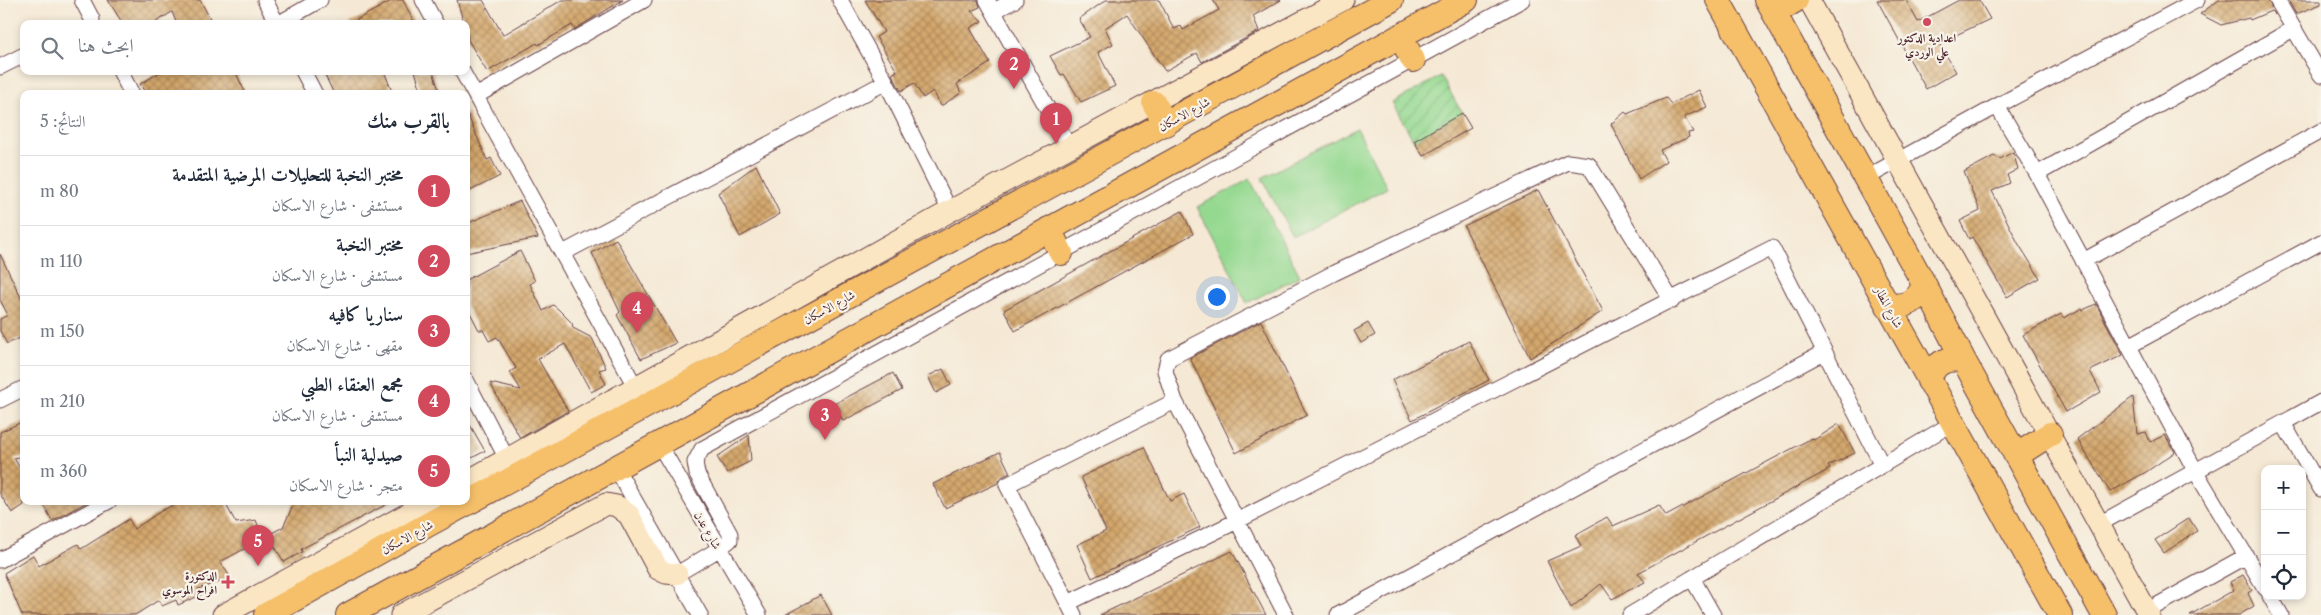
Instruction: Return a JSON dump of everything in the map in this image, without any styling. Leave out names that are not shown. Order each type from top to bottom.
[{"type":"main road","name":"شارع الاسكان","points":[[470,487],[628,400],[1166,124],[1391,0]]},
{"type":"main road","name":"شارع المطار","points":[[1718,0],[2060,615]]},
{"type":"main road","points":[[1796,0],[1770,6],[2104,615]]},
{"type":"main road","points":[[348,615],[1457,3]]},
{"type":"main road","points":[[1400,36],[1413,60]]},
{"type":"main road","points":[[1154,103],[1166,124]]},
{"type":"main road","points":[[1049,229],[1061,253]]},
{"type":"main road","points":[[1888,305],[1904,306],[1911,303],[1922,291],[1924,284]]},
{"type":"main road","points":[[1929,382],[1930,375],[1938,364],[1951,359],[1964,361]]},
{"type":"main road","points":[[2016,456],[2050,434]]},
{"type":"main road","name":"شارع الاسكان","points":[[266,615],[427,511]]},
{"type":"street","points":[[82,0],[89,20]]},
{"type":"street","points":[[265,0],[276,20]]},
{"type":"street","points":[[285,20],[320,0]]},
{"type":"street","points":[[423,0],[434,20]]},
{"type":"street","points":[[476,96],[644,0]]},
{"type":"street","points":[[840,0],[886,82],[950,211]]},
{"type":"street","points":[[1015,0],[991,6],[1069,147]]},
{"type":"street","points":[[470,480],[507,459],[628,400],[950,211],[1343,0]]},
{"type":"street","points":[[401,615],[606,504],[617,506],[629,515],[658,569],[666,573],[677,574],[719,549],[728,542],[730,534],[697,474],[695,462],[702,449],[1522,0]]},
{"type":"street","points":[[1809,0],[2148,613],[2246,556]]},
{"type":"street","points":[[1864,179],[2197,0]]},
{"type":"street","points":[[2278,0],[2321,75]]},
{"type":"street","points":[[2037,174],[2294,29]]},
{"type":"street","points":[[0,67],[20,57]]},
{"type":"street","points":[[122,75],[130,90]]},
{"type":"street","points":[[305,75],[313,90]]},
{"type":"street","points":[[464,75],[563,253],[628,400]]},
{"type":"street","points":[[563,253],[886,82]]},
{"type":"street","points":[[1997,106],[2037,174],[2196,472],[2261,581]]},
{"type":"street","points":[[2083,261],[2321,131]]},
{"type":"street","points":[[1286,615],[1175,402],[1165,371],[1168,360],[1334,274],[1568,162],[1589,165],[1672,300]]},
{"type":"street","points":[[2129,346],[2321,242]]},
{"type":"street","points":[[1175,402],[1007,485],[1071,609],[1237,521],[1772,248],[1882,465]]},
{"type":"street","points":[[1338,615],[1824,352]]},
{"type":"street","points":[[470,388],[507,459]]},
{"type":"street","points":[[0,400],[20,390]]},
{"type":"street","points":[[2100,524],[2321,402]]},
{"type":"street","points":[[1630,615],[1953,423]]},
{"type":"street","points":[[2283,423],[2321,489]]},
{"type":"street","name":"شارع عدن","points":[[659,444],[759,615]]},
{"type":"street","points":[[616,468],[700,615]]},
{"type":"street","points":[[0,560],[102,505]]},
{"type":"street","points":[[223,615],[427,511]]},
{"type":"street","points":[[1692,578],[1713,615]]},
{"type":"street","points":[[2272,600],[2281,615]]},
{"type":"green space","points":[[1441,76],[1462,113],[1414,141],[1392,103]]},
{"type":"green space","points":[[1357,128],[1387,188],[1293,237],[1262,178]]},
{"type":"green space","points":[[1250,179],[1300,276],[1247,303],[1197,207]]},
{"type":"building","points":[[108,0],[200,0],[211,20],[175,20],[172,12],[159,20],[120,20]]},
{"type":"building","points":[[393,0],[403,0],[413,20],[356,20]]},
{"type":"building","points":[[457,0],[483,0],[503,35],[562,0],[623,0],[575,29],[572,25],[487,72],[470,43],[470,20],[463,20]]},
{"type":"building","points":[[865,0],[978,0],[980,7],[971,11],[982,21],[970,28],[990,63],[957,84],[961,93],[941,106],[933,91],[923,98],[914,83],[901,91],[892,74],[897,71],[876,37],[884,32]]},
{"type":"building","points":[[1106,0],[1159,0],[1174,29],[1181,26],[1183,30],[1219,10],[1213,0],[1281,0],[1253,16],[1259,31],[1202,62],[1197,53],[1165,71],[1127,14],[1105,28],[1113,44],[1098,52],[1115,86],[1081,102],[1064,74],[1061,75],[1050,56],[1090,37],[1079,19]]},
{"type":"building","points":[[1877,0],[1906,0],[1918,22],[1959,0],[1979,0],[1990,19],[1939,43],[1956,72],[1926,89]]},
{"type":"building","points":[[2219,0],[2268,0],[2275,15],[2271,11],[2250,20],[2249,18],[2221,25],[2200,14]]},
{"type":"building","points":[[2288,0],[2321,0],[2321,4],[2296,14]]},
{"type":"building","points":[[155,75],[237,75],[244,90],[144,90],[140,84]]},
{"type":"building","points":[[325,75],[386,75],[391,90],[332,90]]},
{"type":"building","points":[[416,75],[434,75],[439,90],[421,90]]},
{"type":"building","points":[[1699,90],[1707,107],[1684,117],[1693,132],[1688,133],[1689,137],[1660,150],[1666,161],[1639,179],[1611,124],[1625,112],[1627,114],[1666,98],[1671,104]]},
{"type":"building","points":[[1462,113],[1471,128],[1423,156],[1414,141]]},
{"type":"building","points":[[470,120],[487,160],[491,158],[500,176],[470,191]]},
{"type":"building","points":[[2013,152],[2018,169],[2007,175],[2010,183],[1992,191],[2018,243],[2040,278],[2007,297],[1972,237],[1969,239],[1960,221],[1980,211],[1964,172],[1994,156],[2000,159]]},
{"type":"building","points":[[756,165],[780,214],[740,237],[718,193]]},
{"type":"building","points":[[1538,190],[1603,311],[1530,358],[1464,226]]},
{"type":"building","points":[[520,201],[538,238],[470,252],[470,222]]},
{"type":"building","points":[[1182,211],[1193,234],[1015,331],[1004,310]]},
{"type":"building","points":[[616,239],[676,343],[641,359],[617,315],[620,312],[592,253]]},
{"type":"building","points":[[520,251],[535,281],[530,284],[543,311],[553,305],[572,323],[573,328],[592,338],[606,368],[599,370],[606,384],[591,392],[565,344],[538,359],[568,411],[520,438],[490,383],[521,390],[510,372],[516,368],[497,337],[489,341],[483,330],[479,330],[470,313],[470,278]]},
{"type":"building","points":[[0,254],[20,296],[20,338],[7,344],[0,331],[0,319],[8,315],[0,300]]},
{"type":"building","points":[[2096,304],[2123,355],[2090,371],[2101,392],[2066,412],[2023,335],[2061,314],[2064,318],[2082,308],[2083,310]]},
{"type":"building","points":[[1261,321],[1307,415],[1236,453],[1190,358]]},
{"type":"building","points":[[1368,323],[1375,335],[1361,343],[1354,331]]},
{"type":"building","points":[[1469,341],[1489,380],[1412,420],[1392,380]]},
{"type":"building","points":[[943,369],[951,385],[936,393],[928,376]]},
{"type":"building","points":[[893,373],[902,390],[843,421],[834,404]]},
{"type":"building","points":[[2133,397],[2137,434],[2146,432],[2150,442],[2165,435],[2175,452],[2146,472],[2110,492],[2077,439]]},
{"type":"building","points":[[20,423],[20,457],[14,458],[20,468],[20,505],[24,505],[12,513],[0,494],[0,432]]},
{"type":"building","points":[[1839,424],[1855,453],[1828,466],[1830,469],[1638,573],[1645,582],[1612,599],[1601,584],[1571,608],[1547,561],[1581,546],[1575,535],[1607,517],[1613,526],[1659,505],[1666,516],[1812,438],[1814,440]]},
{"type":"building","points":[[470,425],[485,451],[470,459]]},
{"type":"building","points":[[749,435],[751,461],[727,473],[717,457]]},
{"type":"building","points":[[1144,447],[1170,501],[1184,494],[1200,527],[1092,578],[1077,545],[1106,531],[1081,477]]},
{"type":"building","points":[[1000,452],[1010,473],[1002,477],[998,483],[945,508],[933,484]]},
{"type":"building","points":[[44,505],[82,505],[52,521]]},
{"type":"building","points":[[173,505],[226,505],[236,523],[256,520],[263,539],[220,562],[231,578],[198,589],[201,595],[178,605],[176,600],[162,606],[159,600],[135,615],[22,615],[4,573],[33,555],[39,566],[78,544],[81,549],[129,519],[134,529]]},
{"type":"building","points":[[293,505],[385,505],[301,549],[302,552],[284,562],[268,535],[283,527]]},
{"type":"building","points":[[2189,518],[2197,531],[2164,553],[2155,540]]},
{"type":"building","points":[[1232,551],[1266,615],[1100,615]]},
{"type":"building","points":[[2243,575],[2252,590],[2248,593],[2254,606],[2239,615],[2190,615],[2234,590],[2230,582]]},
{"type":"building","points":[[821,595],[832,615],[785,615]]},
{"type":"place","name":"اعدادية الدكتور علي الوردي","points":[[1927,22]]},
{"type":"place","name":"مختبر النخبة","points":[[1014,89]]},
{"type":"place","name":"مختبر النخبة للتحليلات المرضية المتقدمة","points":[[1056,144]]},
{"type":"place","name":"مجمع العنقاء الطبي","points":[[637,333]]},
{"type":"place","name":"سناريا كافيه","points":[[825,440]]},
{"type":"place","name":"صيدلية النبأ","points":[[258,566]]},
{"type":"place","name":"الدكتورة افراح الموسوي","points":[[228,582]]}]
